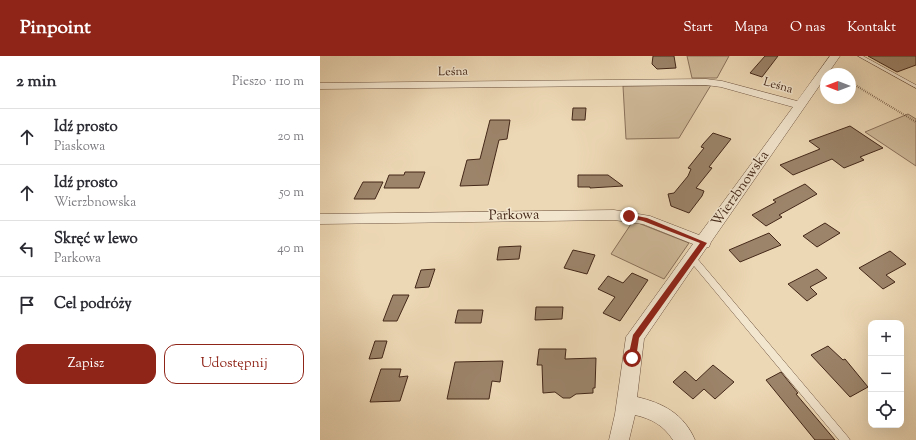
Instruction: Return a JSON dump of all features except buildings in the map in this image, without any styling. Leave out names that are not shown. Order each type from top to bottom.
[{"type":"street","name":"Wierzbnowska","points":[[619,440],[636,337],[835,56]]},
{"type":"street","name":"Leśna","points":[[320,86],[706,82],[722,84],[799,106]]},
{"type":"street","name":"Parkowa","points":[[320,219],[614,215],[645,219],[704,243]]},
{"type":"street","points":[[626,404],[652,409],[664,414],[676,425],[685,440]]},
{"type":"lane","points":[[860,56],[916,87]]},
{"type":"lane","points":[[692,258],[844,440]]},
{"type":"path","points":[[856,86],[916,122]]},
{"type":"shaded area","points":[[687,56],[729,56],[717,78],[692,78]]},
{"type":"shaded area","points":[[711,85],[679,138],[626,139],[623,86]]},
{"type":"shaded area","points":[[908,114],[916,119],[916,166],[865,132]]},
{"type":"shaded area","points":[[633,221],[689,243],[664,279],[611,254]]},
{"type":"route","points":[[629,216],[645,219],[704,243],[646,321],[636,337],[632,358]]}]
